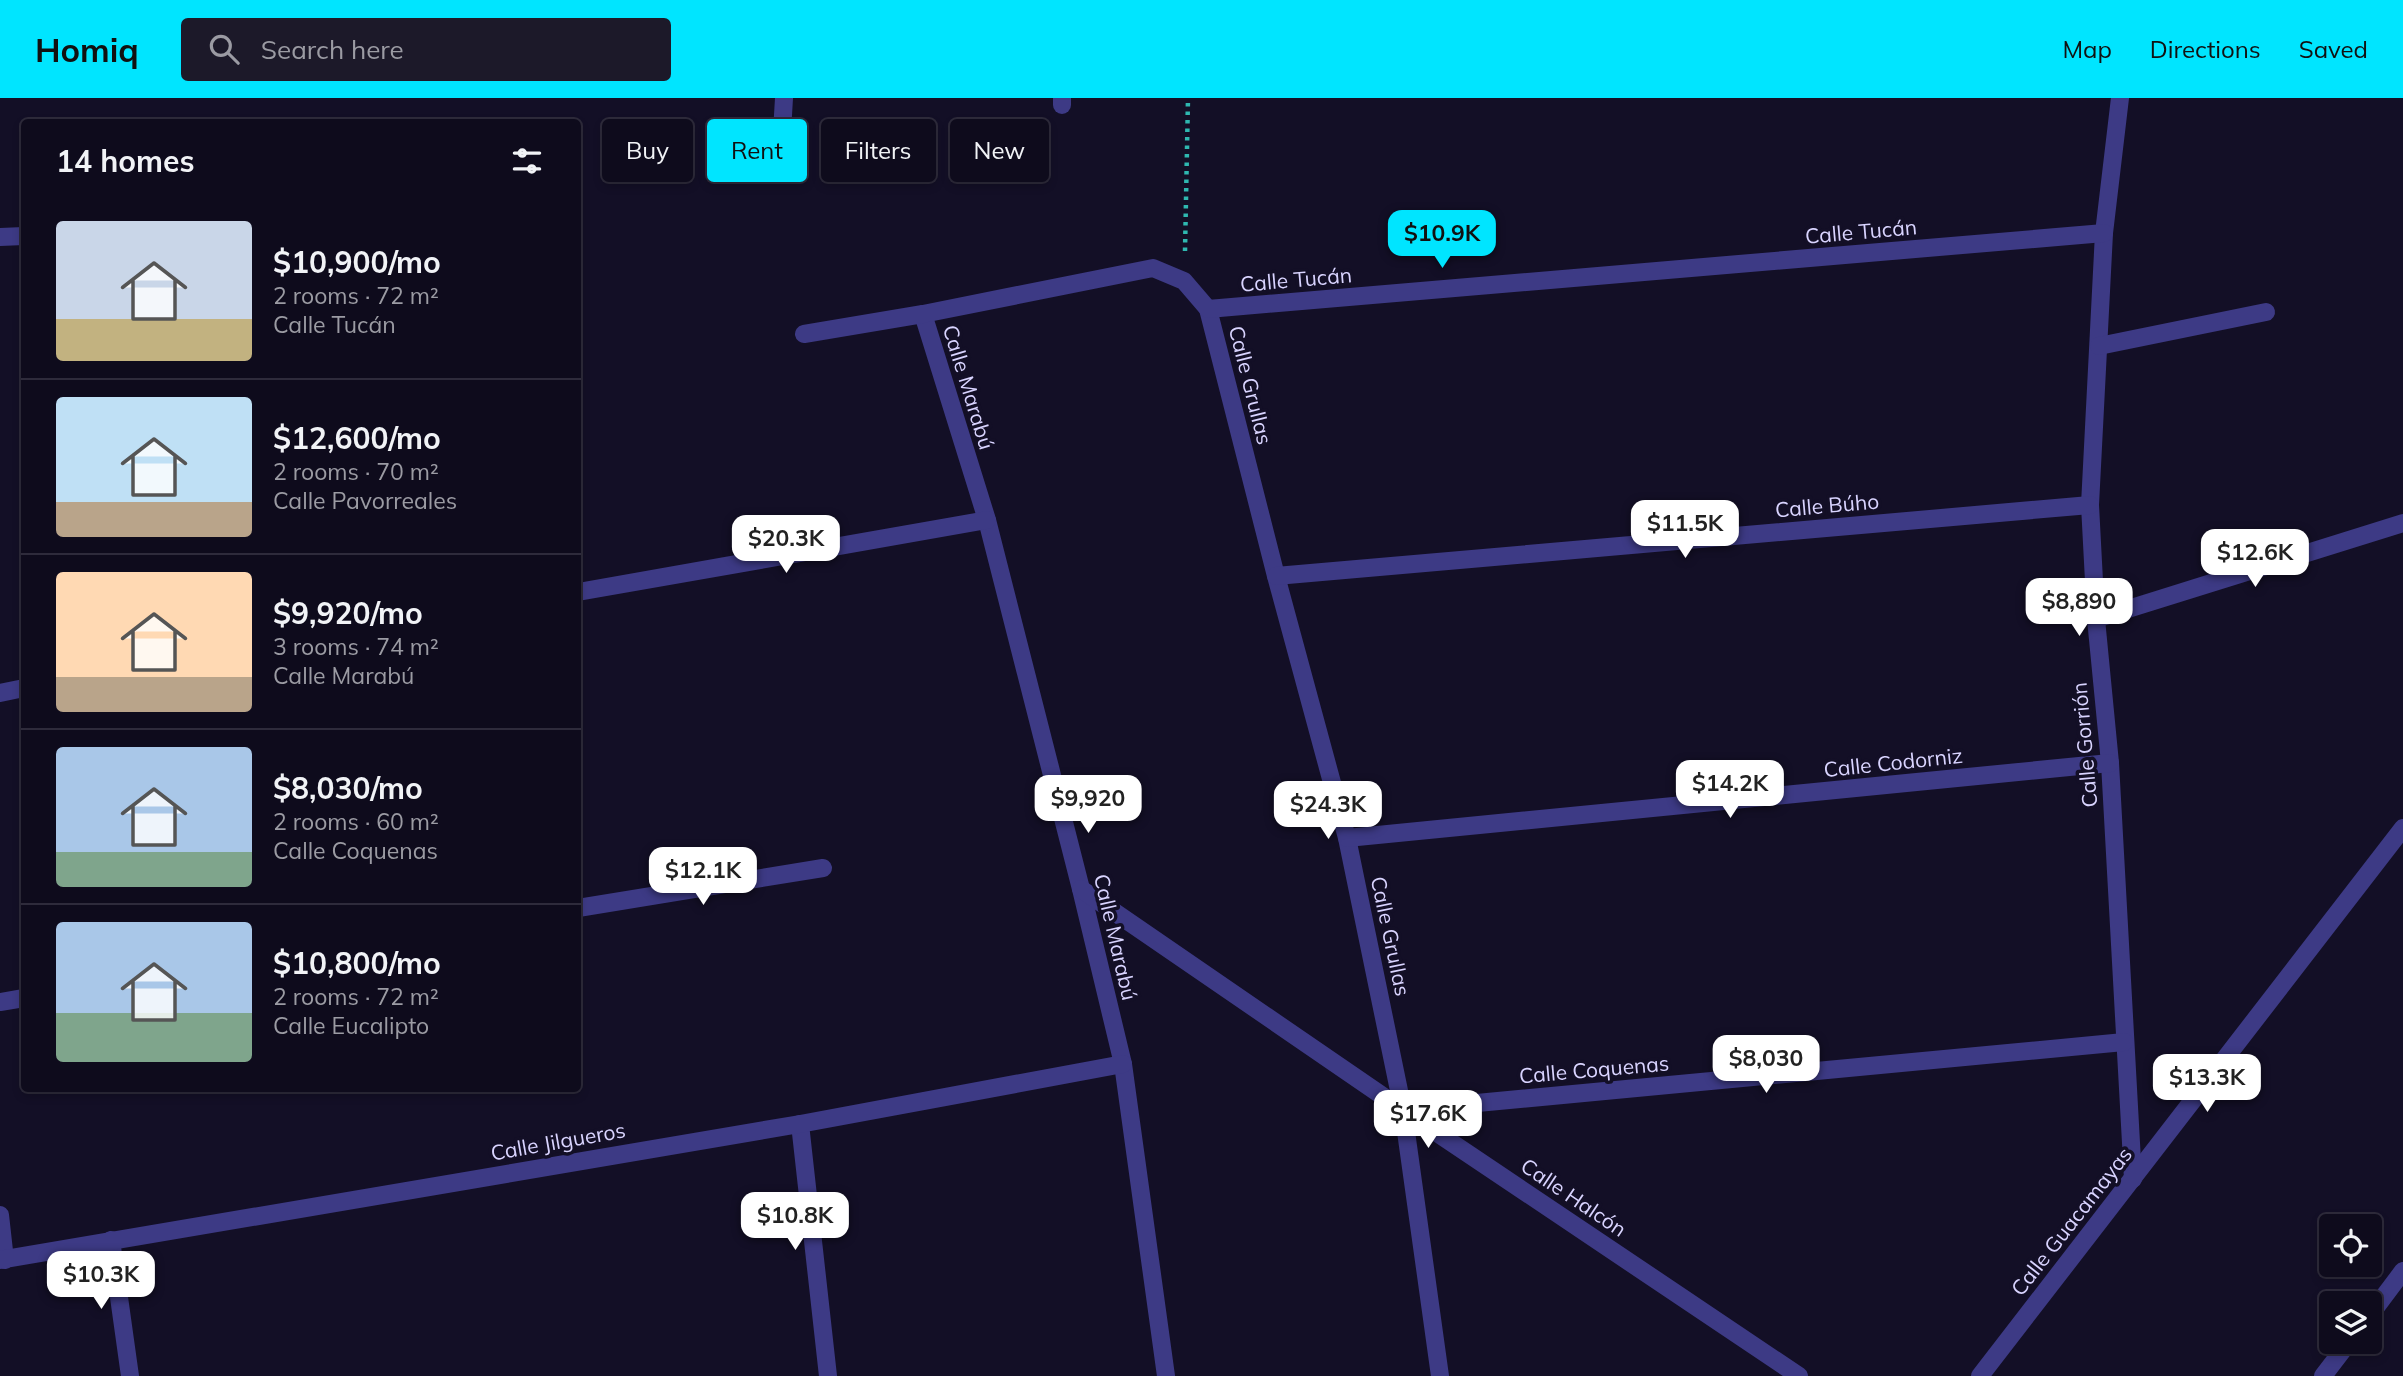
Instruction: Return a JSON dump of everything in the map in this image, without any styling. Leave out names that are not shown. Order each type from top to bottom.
[{"type":"street","points":[[783,119],[784,98]]},
{"type":"street","name":"Calle Gorrión","points":[[2120,98],[2104,233],[2090,505],[2096,619],[2110,763],[2133,1179]]},
{"type":"street","name":"Calle Tucán","points":[[1208,309],[2104,233]]},
{"type":"street","points":[[0,237],[21,236]]},
{"type":"street","points":[[804,334],[923,314],[1153,268],[1184,281],[1208,309]]},
{"type":"street","name":"Calle Grullas","points":[[1208,309],[1347,838],[1403,1110],[1440,1376]]},
{"type":"street","points":[[2099,346],[2266,312]]},
{"type":"street","name":"Calle Marabú","points":[[923,314],[987,520],[1123,1064],[1166,1376]]},
{"type":"street","name":"Calle Búho","points":[[1276,576],[2090,505]]},
{"type":"street","points":[[581,591],[987,520]]},
{"type":"street","points":[[2096,619],[2403,523]]},
{"type":"street","points":[[0,693],[21,689]]},
{"type":"street","name":"Calle Codorniz","points":[[1347,838],[2110,763]]},
{"type":"street","name":"Calle Guacamayas","points":[[1980,1376],[2403,828]]},
{"type":"street","points":[[581,908],[823,868]]},
{"type":"street","name":"Calle Halcón","points":[[1081,889],[1403,1110],[1799,1376]]},
{"type":"street","points":[[0,1002],[21,998]]},
{"type":"street","name":"Calle Coquenas","points":[[1403,1110],[2124,1041]]},
{"type":"street","name":"Calle Jilgueros","points":[[3,1260],[800,1124],[1123,1064]]},
{"type":"street","points":[[800,1124],[828,1376]]},
{"type":"street","points":[[0,1215],[3,1260]]},
{"type":"street","points":[[111,1240],[130,1376]]},
{"type":"street","points":[[2382,1299],[2403,1271]]},
{"type":"street","points":[[2323,1376],[2340,1354]]},
{"type":"path","points":[[1184,281],[1188,98]]}]
